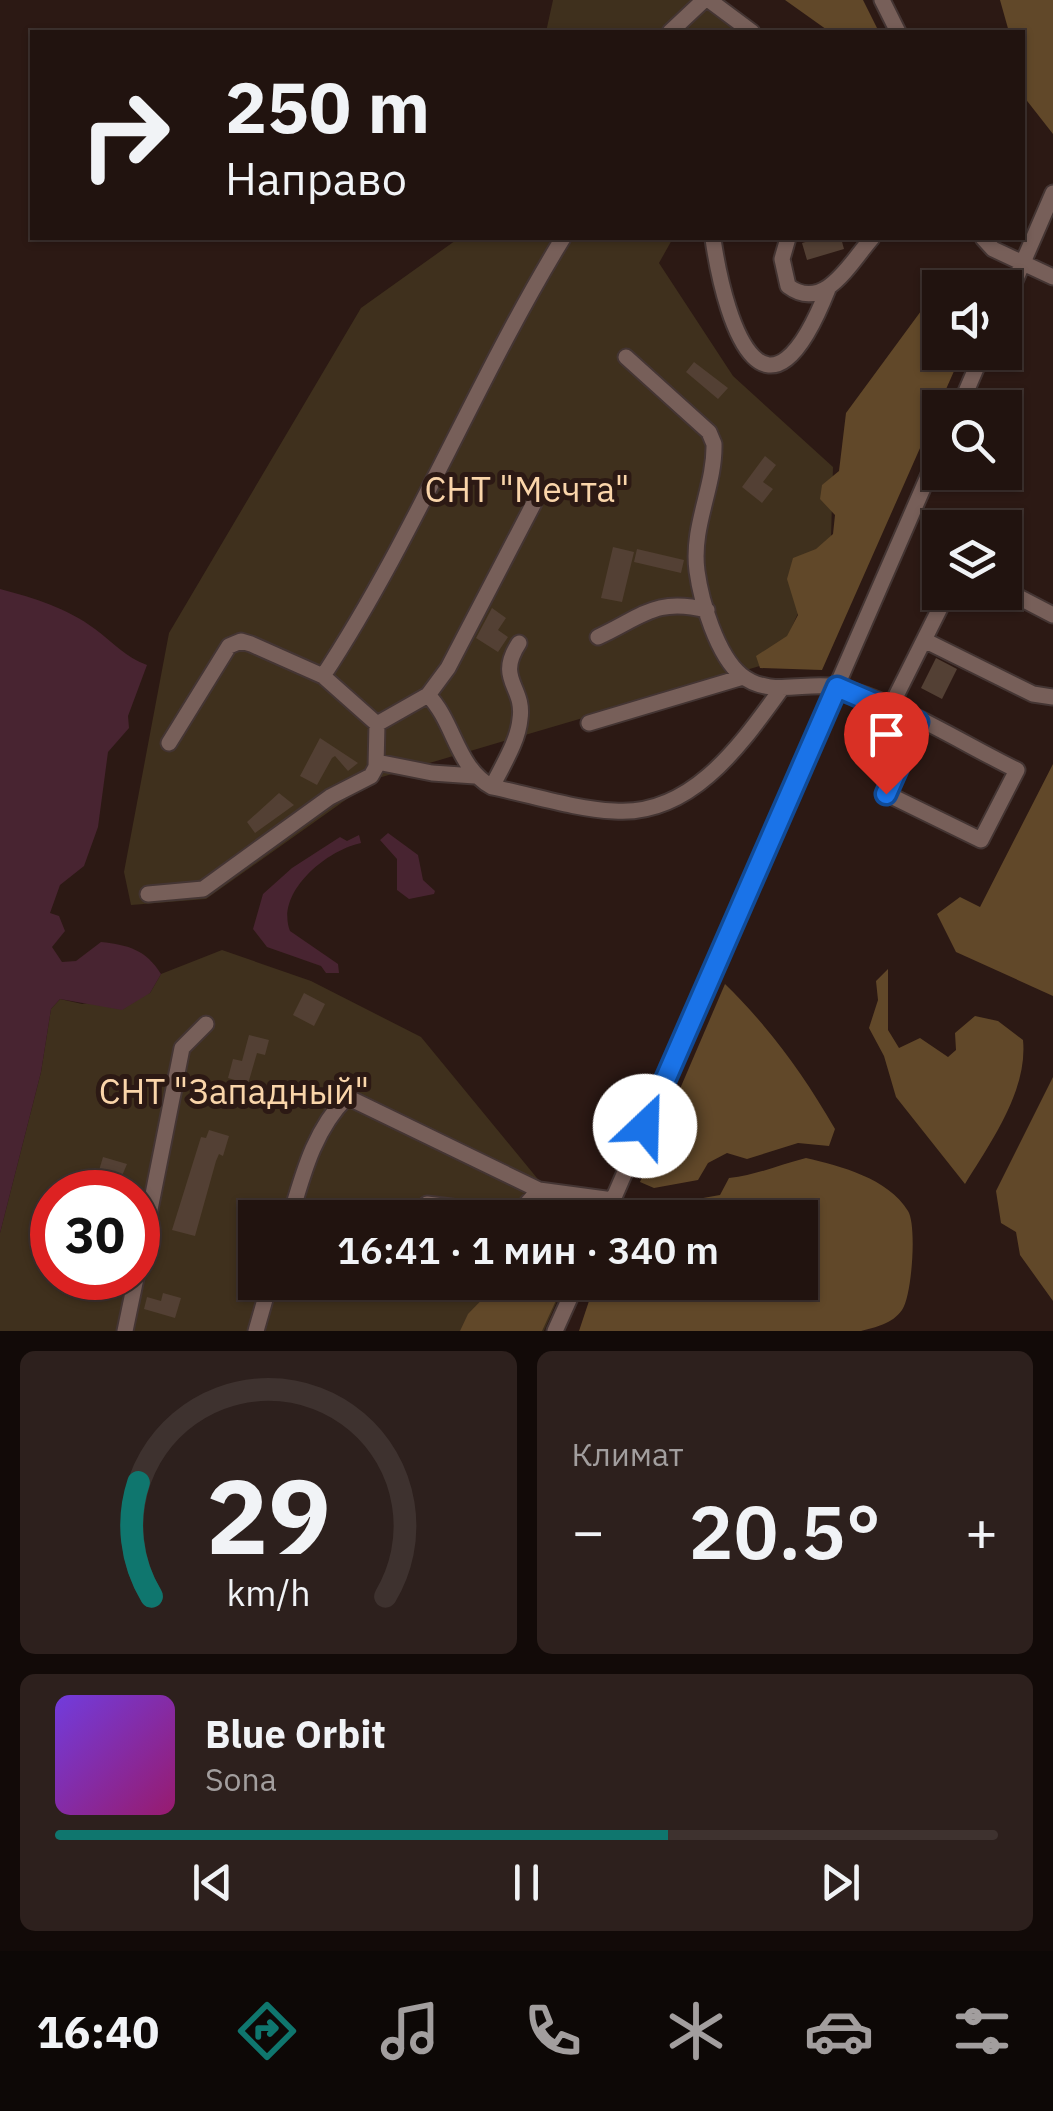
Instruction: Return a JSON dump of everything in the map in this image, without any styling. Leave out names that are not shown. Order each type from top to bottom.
[{"type":"street","points":[[672,30],[706,0],[749,30]]},
{"type":"street","points":[[882,0],[897,30]]},
{"type":"street","points":[[1020,270],[1053,193]]},
{"type":"street","points":[[323,676],[370,604],[522,304],[562,240]]},
{"type":"street","points":[[713,240],[728,319],[754,359],[765,366],[776,366],[790,359],[810,334],[828,289],[870,240]]},
{"type":"street","points":[[787,240],[782,259],[788,286],[799,294],[813,296],[828,289]]},
{"type":"street","points":[[988,244],[1022,265],[1053,277]]},
{"type":"street","points":[[626,357],[710,432],[714,444],[695,550],[708,610],[731,664],[743,676],[782,688],[837,687],[890,708],[1017,770],[981,840],[886,794],[918,722]]},
{"type":"street","points":[[295,1200],[306,1160],[330,1114],[348,1097],[539,1190],[613,1200],[923,490]]},
{"type":"street","points":[[377,724],[428,696],[448,668],[534,503]]},
{"type":"street","points":[[1022,598],[1053,614]]},
{"type":"street","points":[[598,637],[652,607],[672,604],[708,610]]},
{"type":"street","points":[[890,708],[939,610]]},
{"type":"street","points":[[924,640],[1033,694],[1053,697]]},
{"type":"street","points":[[148,894],[191,891],[215,882],[330,797],[371,776],[377,762],[377,724],[323,676],[241,641],[229,646],[169,743]]},
{"type":"street","points":[[492,787],[522,713],[508,673],[510,658],[519,643]]},
{"type":"street","points":[[588,722],[743,676]]},
{"type":"street","points":[[377,762],[432,773],[475,776],[492,787],[614,812],[664,804],[704,781],[782,688]]},
{"type":"street","points":[[428,696],[440,708],[475,776]]},
{"type":"street","points":[[158,1170],[182,1048],[206,1024]]},
{"type":"street","points":[[530,1200],[539,1190]]},
{"type":"street","points":[[125,1331],[131,1300]]},
{"type":"street","points":[[256,1331],[265,1300]]},
{"type":"street","points":[[555,1331],[568,1300]]},
{"type":"green space","points":[[553,0],[698,0],[740,30],[546,30]]},
{"type":"green space","name":"СНТ \"Мечта\"","points":[[456,240],[672,240],[659,263],[733,376],[833,467],[831,538],[777,661],[375,779],[206,899],[131,905],[124,872],[169,633],[361,308]]},
{"type":"green space","name":"СНТ \"Западный\"","points":[[222,950],[311,981],[421,1037],[555,1200],[238,1200],[238,1300],[558,1300],[544,1331],[0,1331],[0,1233],[41,1072],[51,1009],[60,999],[82,1004],[150,993],[161,974]]},
{"type":"shaded area","points":[[785,0],[863,0],[878,30],[827,30]]},
{"type":"shaded area","points":[[1000,0],[1053,0],[1053,134],[1025,98],[1025,30],[1008,30]]},
{"type":"shaded area","points":[[922,310],[922,370],[954,370],[946,390],[922,390],[922,444],[822,670],[760,668],[756,656],[787,636],[798,615],[787,579],[793,558],[816,549],[833,534],[835,515],[820,499],[822,485],[839,471],[846,413]]},
{"type":"shaded area","points":[[0,589],[73,615],[147,665],[128,716],[129,728],[108,752],[98,827],[84,866],[60,885],[50,913],[59,916],[65,931],[52,947],[62,962],[76,961],[101,942],[136,950],[161,974],[150,993],[122,1010],[60,999],[51,1009],[41,1072],[0,1233]]},
{"type":"shaded area","points":[[1053,764],[1053,996],[956,952],[937,914],[960,897],[980,907]]},
{"type":"shaded area","points":[[388,833],[418,855],[423,880],[434,894],[409,899],[397,890],[397,859],[380,840]]},
{"type":"shaded area","points":[[359,835],[361,843],[333,854],[307,875],[290,902],[287,916],[290,931],[338,964],[339,973],[326,973],[321,966],[267,947],[253,929],[263,894],[292,868],[340,837],[347,841]]},
{"type":"shaded area","points":[[888,969],[888,1030],[899,1048],[920,1038],[948,1057],[956,1050],[955,1033],[975,1016],[998,1021],[1023,1040],[1020,1078],[1014,1096],[965,1184],[896,1097],[884,1056],[869,1028],[878,1000],[876,981]]},
{"type":"shaded area","points":[[725,984],[785,1052],[835,1129],[829,1146],[798,1143],[747,1159],[727,1153],[708,1163],[698,1180],[654,1188],[640,1182]]},
{"type":"shaded area","points":[[1053,1077],[1053,1301],[1020,1255],[1016,1232],[1001,1223],[996,1191]]},
{"type":"shaded area","points":[[806,1158],[876,1182],[899,1200],[911,1219],[913,1245],[905,1302],[893,1319],[861,1331],[579,1331],[589,1300],[818,1300],[818,1200],[692,1200],[720,1195],[729,1178]]},
{"type":"shaded area","points":[[482,1300],[556,1300],[542,1331],[460,1331],[468,1314]]},
{"type":"building","points":[[842,240],[844,249],[807,260],[802,243]]},
{"type":"building","points":[[694,362],[728,388],[718,399],[686,372]]},
{"type":"building","points":[[765,456],[776,465],[763,482],[773,489],[762,503],[742,487]]},
{"type":"building","points":[[613,547],[634,552],[622,602],[601,598]]},
{"type":"building","points":[[637,549],[684,560],[681,573],[634,562]]},
{"type":"building","points":[[492,608],[506,618],[498,630],[508,637],[498,652],[476,638]]},
{"type":"building","points":[[936,658],[957,669],[942,699],[921,688]]},
{"type":"building","points":[[320,738],[358,763],[348,771],[335,756],[317,785],[300,776]]},
{"type":"building","points":[[279,793],[294,805],[255,833],[247,822]]},
{"type":"building","points":[[304,993],[325,1004],[314,1026],[293,1015]]},
{"type":"building","points":[[249,1035],[269,1040],[265,1055],[257,1053],[248,1084],[228,1078],[233,1059],[242,1061]]},
{"type":"building","points":[[209,1130],[229,1136],[223,1156],[219,1154],[216,1161],[195,1236],[172,1230],[201,1137],[206,1138]]},
{"type":"building","points":[[103,1157],[127,1164],[124,1170],[99,1170]]},
{"type":"building","points":[[163,1293],[181,1298],[175,1318],[144,1309],[146,1300],[161,1301]]},
{"type":"route","points":[[645,1126],[837,687],[918,722],[886,794]]}]
